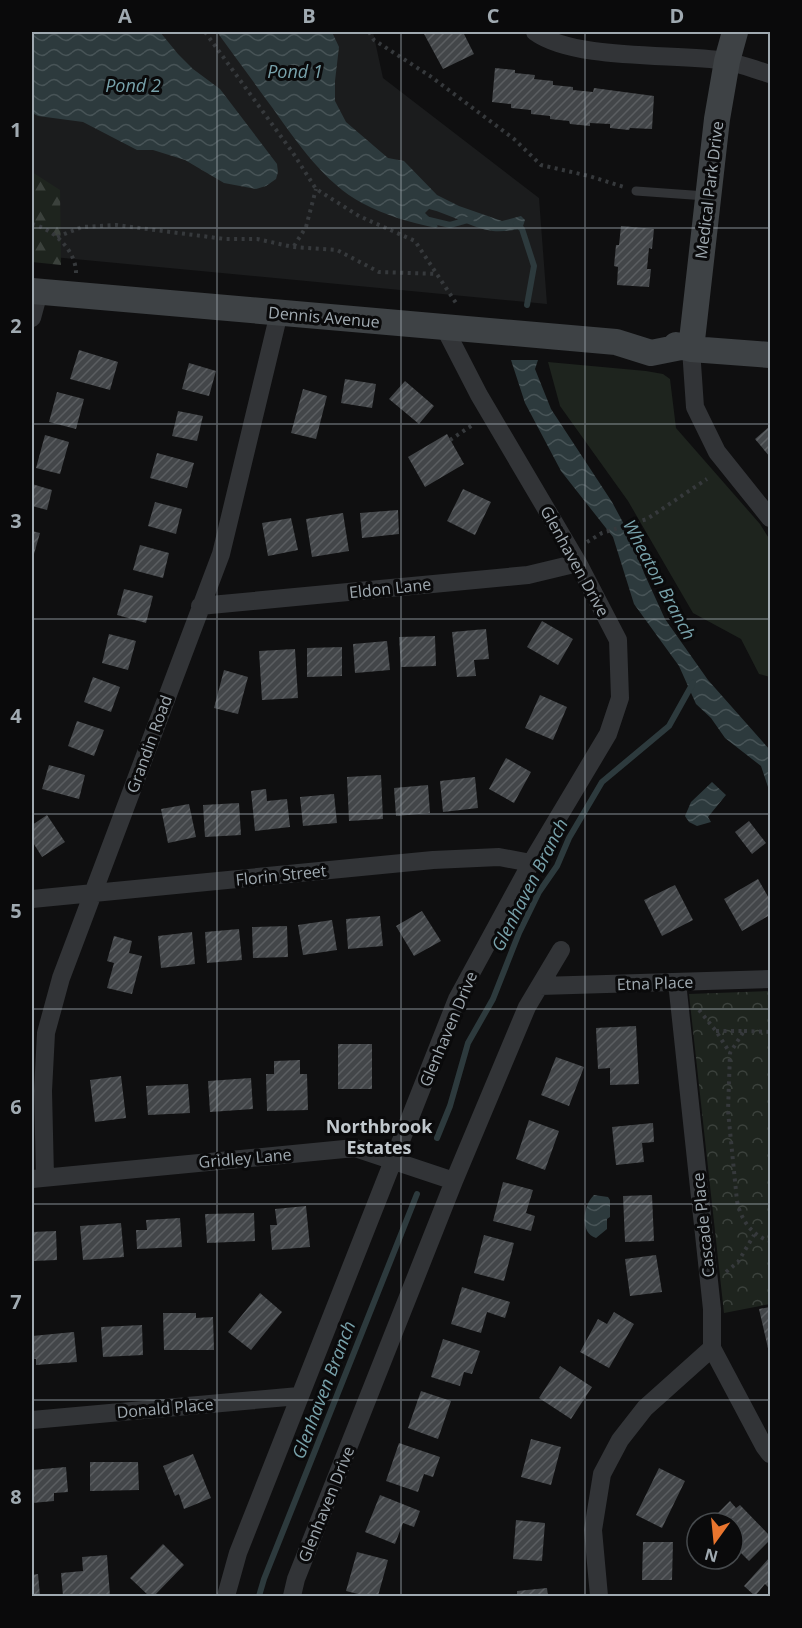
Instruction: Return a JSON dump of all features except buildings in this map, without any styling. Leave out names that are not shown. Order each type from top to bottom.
[{"type":"street","points":[[535,32],[574,48],[727,61],[771,74]]},
{"type":"street","name":"Medical Park Drive","points":[[686,348],[717,119],[727,61],[735,32]]},
{"type":"street","points":[[32,318],[35,292]]},
{"type":"street","name":"Dennis Avenue","points":[[35,292],[279,313],[453,320],[616,342],[651,353],[686,348],[771,355]]},
{"type":"street","name":"Grandin Road","points":[[38,1178],[46,1032],[61,978],[221,554],[279,313]]},
{"type":"street","name":"Glenhaven Drive","points":[[226,1596],[238,1553],[457,999],[531,863],[608,734],[620,699],[618,640],[578,563],[491,415],[453,320]]},
{"type":"street","points":[[686,348],[695,407],[717,452],[771,518]]},
{"type":"street","name":"Eldon Lane","points":[[200,606],[528,575],[578,563]]},
{"type":"street","name":"Florin Street","points":[[32,899],[93,895],[433,860],[499,857],[531,863]]},
{"type":"street","name":"Glenhaven Drive","points":[[292,1596],[296,1579],[454,1181],[527,1006],[561,950]]},
{"type":"street","name":"Etna Place","points":[[540,986],[771,979]]},
{"type":"street","name":"Cascade Place","points":[[677,982],[712,1309],[712,1348],[764,1446],[771,1454]]},
{"type":"street","name":"Gridley Lane","points":[[38,1178],[355,1148],[454,1181]]},
{"type":"street","points":[[599,1596],[593,1530],[602,1474],[620,1440],[645,1408],[712,1348]]},
{"type":"street","name":"Donald Place","points":[[32,1420],[300,1396]]},
{"type":"lane","points":[[636,191],[707,196]]},
{"type":"path","points":[[205,32],[293,153],[316,189],[359,216],[415,241],[437,274],[453,320]]},
{"type":"path","points":[[369,32],[374,40],[430,76],[514,139],[541,165],[589,176],[636,191]]},
{"type":"path","points":[[293,247],[306,227],[316,189]]},
{"type":"path","points":[[32,224],[38,225],[57,237],[71,252],[76,267],[76,295]]},
{"type":"path","points":[[57,237],[82,227],[116,225],[225,239],[257,239],[293,247],[337,250],[379,272],[437,274]]},
{"type":"path","points":[[450,440],[491,415]]},
{"type":"path","points":[[602,533],[647,519],[707,479]]},
{"type":"path","points":[[694,1006],[716,1031],[729,1053],[728,1111],[739,1210],[754,1235],[771,1241]]},
{"type":"path","points":[[729,1053],[744,1030]]},
{"type":"path","points":[[716,1031],[771,1032]]},
{"type":"path","points":[[717,1276],[725,1273],[738,1262],[754,1235]]},
{"type":"shaded area","points":[[32,32],[373,32],[383,78],[539,198],[547,304],[32,255]]},
{"type":"green space","points":[[32,172],[60,190],[61,265],[32,262]]},
{"type":"green space","points":[[548,362],[646,371],[663,374],[670,379],[676,428],[760,524],[770,540],[770,677],[759,674],[741,639],[693,613],[628,501],[560,406]]},
{"type":"green space","points":[[770,991],[770,1304],[724,1313],[689,994]]},
{"type":"water","name":"Pond 2","points":[[32,32],[160,32],[193,69],[220,89],[277,164],[276,179],[256,189],[224,183],[185,160],[153,150],[137,150],[83,122],[38,116],[32,113]]},
{"type":"water","name":"Pond 1","points":[[217,32],[332,32],[339,47],[335,101],[346,122],[388,158],[404,161],[437,195],[459,206],[502,221],[521,216],[525,220],[522,229],[493,231],[429,209],[425,213],[438,226],[436,228],[389,215],[349,195],[324,174],[303,149]]},
{"type":"water","points":[[511,360],[538,360],[535,369],[551,409],[612,502],[633,541],[644,573],[665,619],[708,680],[770,750],[770,793],[761,766],[725,738],[711,718],[696,704],[679,666],[634,604],[613,537],[561,471],[525,403]]},
{"type":"water","points":[[712,782],[726,795],[708,817],[711,822],[697,826],[689,822],[685,816],[691,802]]},
{"type":"water","points":[[594,1195],[608,1197],[610,1200],[607,1229],[596,1238],[587,1231],[584,1218],[587,1205]]},
{"type":"waterway","name":"Wheaton Branch","points":[[425,219],[450,225],[471,219]]},
{"type":"waterway","name":"Wheaton Branch","points":[[516,224],[522,229],[534,266],[527,305]]},
{"type":"waterway","name":"Glenhaven Branch","points":[[437,1138],[450,1106],[468,1043],[493,999],[519,933],[539,892],[557,866],[569,838],[602,782],[669,726],[693,683]]},
{"type":"waterway","name":"Glenhaven Branch","points":[[259,1596],[417,1194]]},
{"type":"district","name":"Northbrook Estates","points":[[379,1137]]}]
